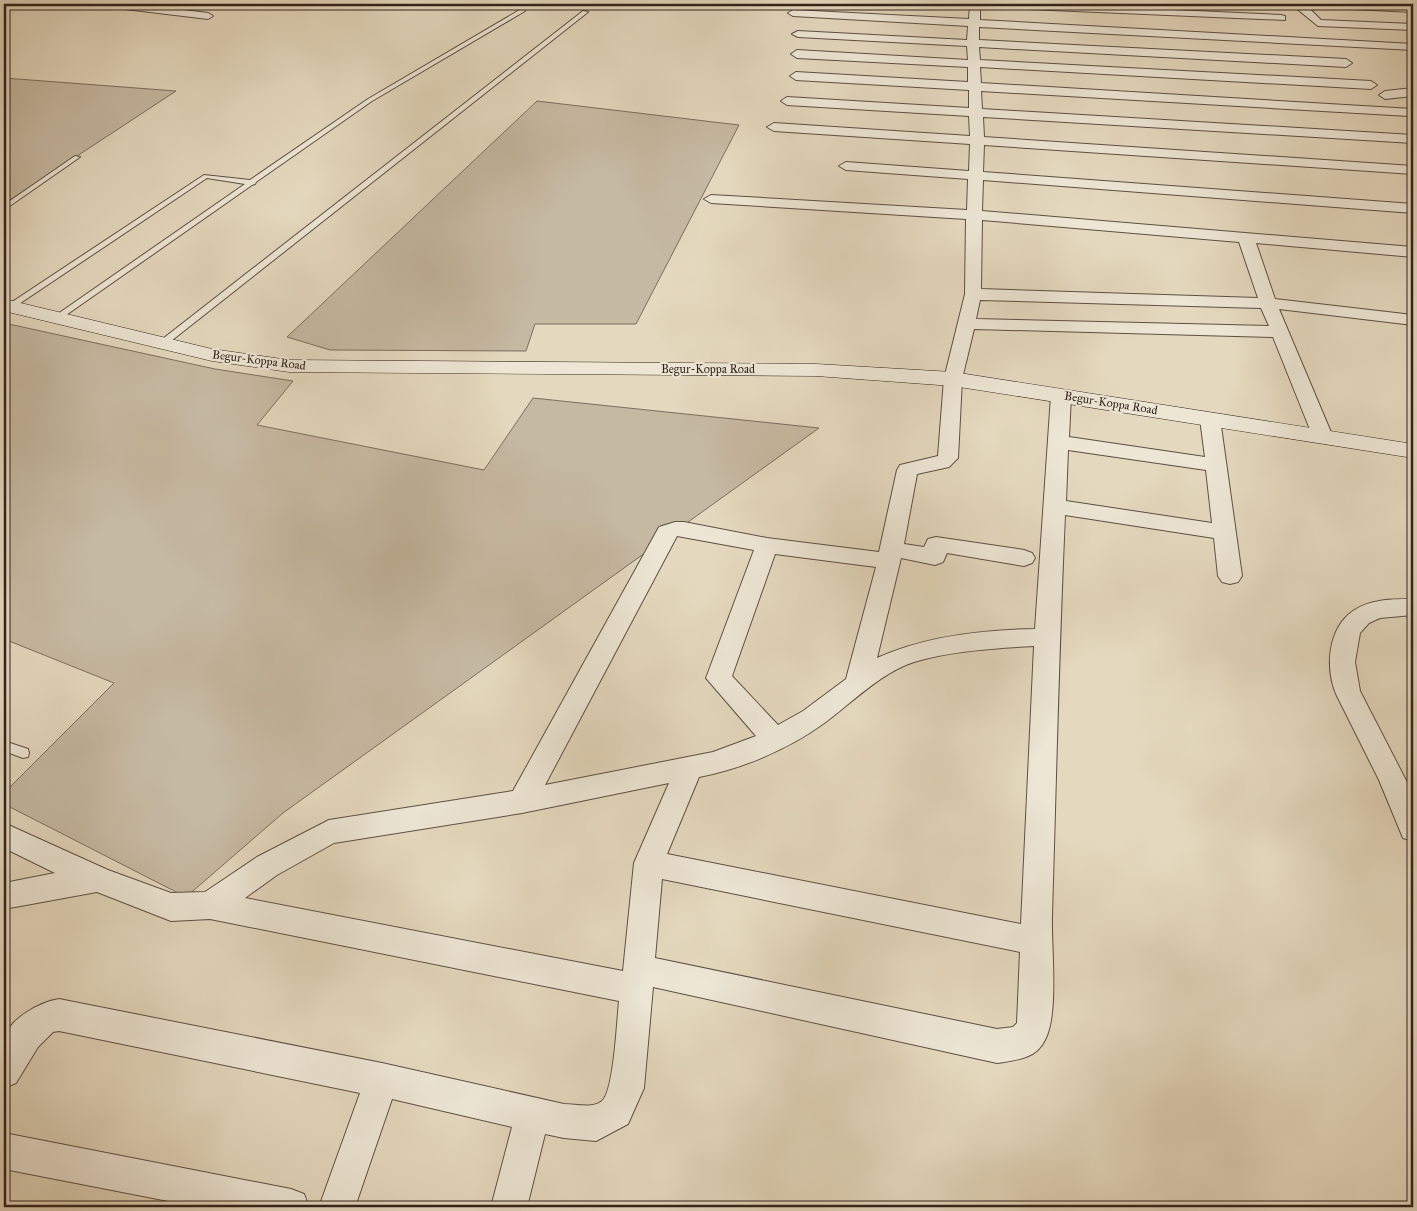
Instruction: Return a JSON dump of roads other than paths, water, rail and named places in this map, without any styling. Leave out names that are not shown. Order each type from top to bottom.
[{"type":"main road","name":"Begur-Koppa Road","points":[[7,306],[212,355],[290,366],[816,370],[953,379],[1413,451]]},
{"type":"street","points":[[108,4],[208,16]]},
{"type":"street","points":[[858,683],[890,555],[907,470],[942,463],[948,458],[953,379],[974,294],[974,215],[977,141],[973,42],[976,4],[1288,22]]},
{"type":"street","points":[[1257,4],[1317,41],[1346,62],[1371,85],[1411,113]]},
{"type":"street","points":[[1413,9],[1306,4],[1300,6],[1318,23],[1413,27]]},
{"type":"street","points":[[793,13],[1413,47]]},
{"type":"street","points":[[798,34],[1346,62]]},
{"type":"street","points":[[797,54],[1371,85]]},
{"type":"street","points":[[796,76],[1411,113]]},
{"type":"street","points":[[1385,95],[1413,92]]},
{"type":"street","points":[[787,101],[1413,139]]},
{"type":"street","points":[[774,127],[1413,170]]},
{"type":"street","points":[[846,166],[1413,208]]},
{"type":"street","points":[[711,199],[974,215],[1413,252]]},
{"type":"street","points":[[1246,238],[1268,303],[1323,437]]},
{"type":"street","points":[[974,294],[1042,298],[1268,303],[1413,320]]},
{"type":"street","points":[[966,324],[1280,332]]},
{"type":"street","points":[[4,835],[97,879],[171,907],[210,905],[637,979],[996,1046],[1021,1043],[1033,1030],[1036,1004],[1036,941],[1047,637],[1061,396]]},
{"type":"street","points":[[1210,419],[1230,576]]},
{"type":"street","points":[[1058,442],[1216,465]]},
{"type":"street","points":[[1054,506],[1224,532]]},
{"type":"street","points":[[522,801],[667,532],[675,529],[684,529],[766,545],[890,555],[936,557],[936,544],[1024,558]]},
{"type":"street","points":[[766,545],[719,678],[775,740]]},
{"type":"street","points":[[1413,607],[1374,611],[1362,616],[1353,624],[1343,645],[1343,670],[1347,691],[1407,809],[1413,830]]},
{"type":"street","points":[[210,905],[267,866],[329,832],[522,801],[715,762],[775,740],[812,718],[880,667],[909,654],[990,639],[1047,637]]},
{"type":"street","points":[[4,1071],[12,1055],[35,1025],[57,1015],[103,1022],[382,1080],[564,1121],[596,1123],[616,1112],[627,1088],[648,863],[688,768]]},
{"type":"street","points":[[648,863],[1036,941]]},
{"type":"street","points":[[4,896],[97,879]]},
{"type":"street","points":[[337,1207],[382,1080]]},
{"type":"street","points":[[509,1207],[533,1114]]},
{"type":"street","points":[[4,1151],[291,1207]]},
{"type":"lane","points":[[56,318],[370,100],[523,10]]},
{"type":"lane","points":[[163,343],[585,12]]},
{"type":"lane","points":[[4,208],[78,158]]},
{"type":"lane","points":[[7,306],[206,176],[253,183]]},
{"type":"lane","points":[[4,746],[23,753]]}]
